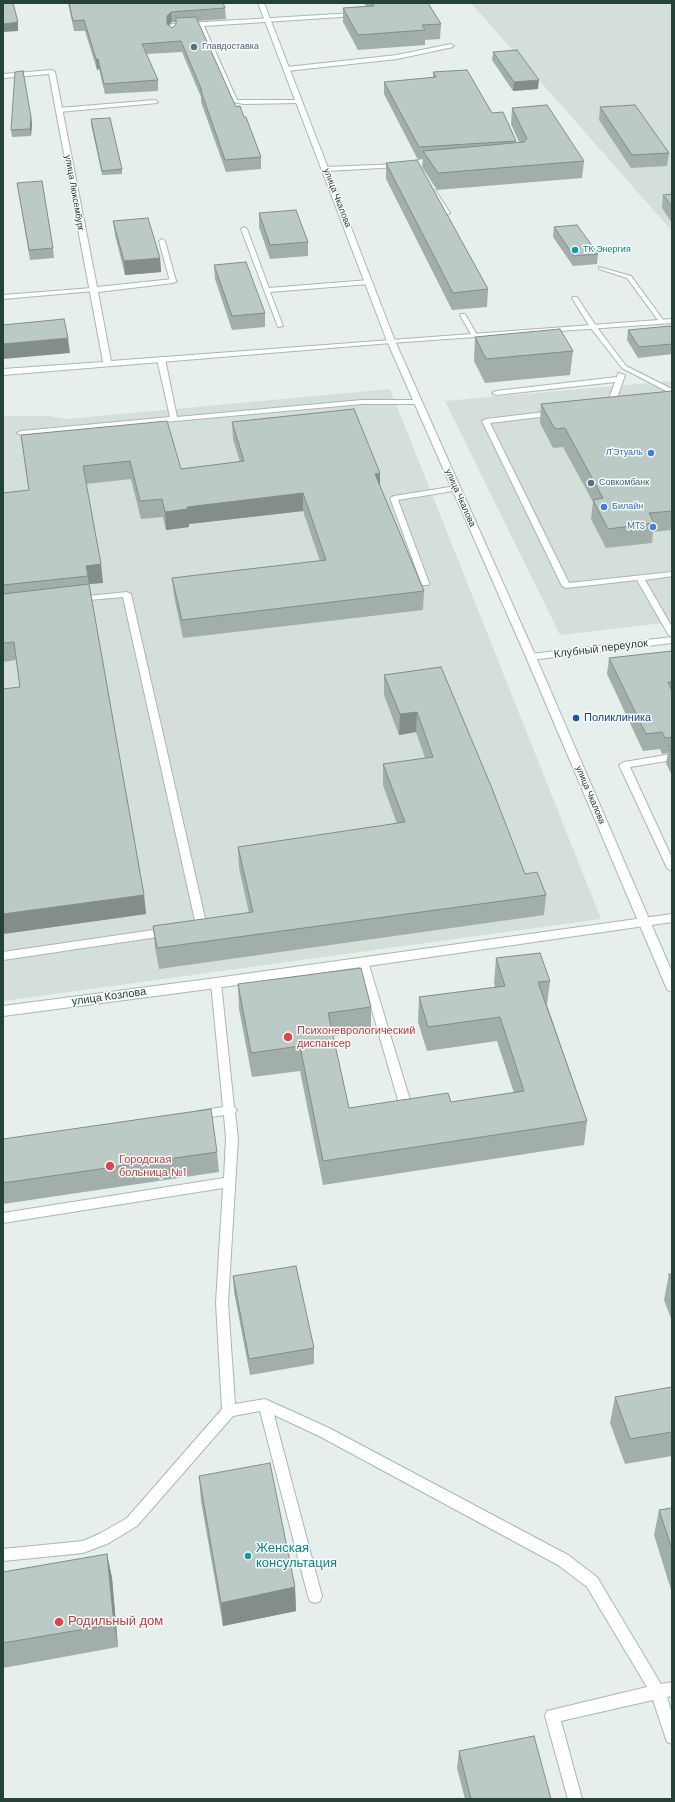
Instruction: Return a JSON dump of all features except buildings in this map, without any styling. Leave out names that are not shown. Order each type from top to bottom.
[{"type":"street","name":"улица Чкалова","points":[[261,3],[391,341],[531,657],[672,987]]},
{"type":"street","name":"улица Люксембург","points":[[3,76],[52,72],[107,363]]},
{"type":"street","points":[[92,290],[173,281]]},
{"type":"street","points":[[3,372],[391,341],[672,321]]},
{"type":"street","name":"Клубный переулок","points":[[531,657],[672,640]]},
{"type":"street","name":"улица Козлова","points":[[3,1011],[216,983],[672,918]]},
{"type":"lane","points":[[172,35],[172,26],[354,14]]},
{"type":"lane","points":[[201,24],[235,101],[299,101]]},
{"type":"lane","points":[[287,69],[397,57],[451,46]]},
{"type":"lane","points":[[59,110],[155,102]]},
{"type":"lane","points":[[326,169],[408,164]]},
{"type":"lane","points":[[427,182],[447,213]]},
{"type":"lane","points":[[244,229],[280,326]]},
{"type":"lane","points":[[162,241],[173,281]]},
{"type":"lane","points":[[601,268],[629,277],[662,322]]},
{"type":"lane","points":[[266,290],[369,282]]},
{"type":"lane","points":[[3,297],[92,290]]},
{"type":"lane","points":[[575,298],[593,327],[624,367],[672,392]]},
{"type":"lane","points":[[463,315],[474,335]]},
{"type":"lane","points":[[161,359],[174,419]]},
{"type":"lane","points":[[610,407],[624,367]]},
{"type":"lane","points":[[496,393],[620,379]]},
{"type":"lane","points":[[21,433],[362,402],[417,402]]},
{"type":"lane","points":[[564,412],[486,421],[566,586],[672,574]]},
{"type":"lane","points":[[425,583],[394,498],[456,488]]},
{"type":"lane","points":[[640,578],[672,634]]},
{"type":"lane","points":[[3,956],[202,927],[126,594],[65,601]]},
{"type":"lane","points":[[672,757],[624,765],[672,868]]},
{"type":"lane","points":[[363,962],[404,1100]]},
{"type":"lane","points":[[216,983],[231,1110],[232,1138],[222,1303],[229,1411]]},
{"type":"lane","points":[[191,1116],[231,1110]]},
{"type":"lane","points":[[3,1218],[229,1182]]},
{"type":"lane","points":[[265,1405],[315,1596]]},
{"type":"lane","points":[[3,1555],[83,1547],[104,1539],[132,1522],[229,1411],[265,1405],[324,1432],[563,1560],[592,1582],[658,1692],[672,1737]]},
{"type":"lane","points":[[575,1799],[552,1716],[672,1689]]},
{"type":"shaded area","points":[[471,3],[672,3],[672,231]]},
{"type":"shaded area","points":[[672,381],[672,622],[560,635],[445,401]]},
{"type":"shaded area","points":[[390,389],[601,919],[3,1001],[3,416],[48,416],[67,419]]},
{"type":"place","name":"Главдоставка","points":[[194,47]]},
{"type":"place","name":"ТК Энергия","points":[[575,250]]},
{"type":"place","name":"Л'Этуаль","points":[[651,453]]},
{"type":"place","name":"Совкомбанк","points":[[591,483]]},
{"type":"place","name":"Билайн","points":[[604,507]]},
{"type":"place","name":"MTS","points":[[653,527]]},
{"type":"place","name":"Поликлиника","points":[[576,718]]},
{"type":"place","name":"Психоневрологический диспансер","points":[[288,1037]]},
{"type":"place","name":"Городская больница №1","points":[[110,1166]]},
{"type":"place","name":"Женская консультация","points":[[248,1556]]},
{"type":"place","name":"Родильный дом","points":[[59,1622]]}]
